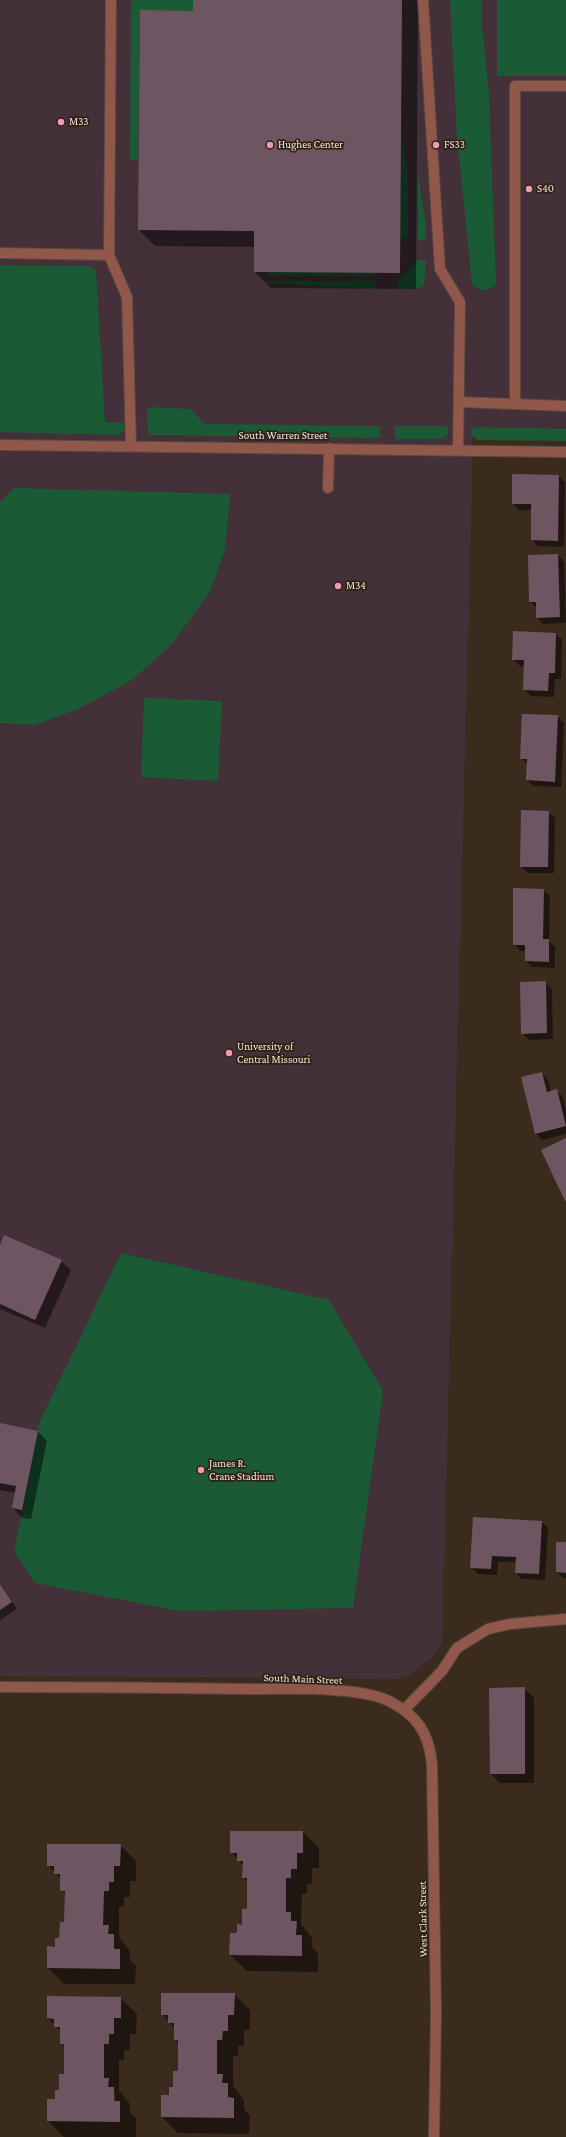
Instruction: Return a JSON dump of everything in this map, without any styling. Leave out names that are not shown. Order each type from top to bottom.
[{"type":"street","points":[[111,0],[109,255],[127,297],[131,446]]},
{"type":"street","points":[[423,0],[440,269],[460,302],[460,402],[458,450]]},
{"type":"street","points":[[515,404],[515,86],[566,86]]},
{"type":"street","points":[[0,253],[109,255]]},
{"type":"street","points":[[460,402],[566,406]]},
{"type":"street","name":"South Warren Street","points":[[0,445],[566,452]]},
{"type":"street","points":[[328,488],[329,448]]},
{"type":"street","points":[[404,1710],[442,1671],[457,1648],[488,1629],[510,1624],[566,1619]]},
{"type":"street","name":"South Main Street","points":[[0,1687],[306,1690],[369,1694],[388,1700],[404,1710]]},
{"type":"street","name":"West Clark Street","points":[[404,1710],[418,1722],[424,1733],[430,1747],[432,1764],[436,2013],[434,2137]]},
{"type":"shaded area","name":"University of Central Missouri","points":[[0,0],[566,0],[566,437],[473,437],[442,1644],[431,1658],[409,1675],[397,1679],[0,1676]]},
{"type":"green space","points":[[131,0],[193,0],[193,11],[140,11],[138,160],[130,159]]},
{"type":"green space","points":[[450,0],[482,0],[482,26],[489,94],[496,284],[487,290],[478,288],[472,283],[457,138]]},
{"type":"green space","points":[[497,0],[566,0],[566,76],[497,76]]},
{"type":"green space","points":[[401,131],[408,173],[408,239],[400,239]]},
{"type":"green space","points":[[418,175],[426,223],[426,240],[418,240]]},
{"type":"green space","points":[[417,260],[426,260],[424,285],[418,289],[397,289],[397,281]]},
{"type":"green space","points":[[0,265],[88,266],[96,270],[105,422],[125,423],[125,429],[119,435],[0,432]]},
{"type":"green space","points":[[267,272],[374,273],[374,276],[267,276]]},
{"type":"green space","points":[[266,281],[375,281],[375,289],[267,283]]},
{"type":"green space","points":[[150,407],[191,409],[205,424],[380,426],[380,438],[152,435],[148,433],[147,410]]},
{"type":"green space","points":[[395,426],[445,426],[448,428],[448,434],[442,439],[395,439]]},
{"type":"green space","points":[[476,427],[566,429],[566,441],[477,440],[471,434],[472,429]]},
{"type":"green space","points":[[14,488],[230,494],[225,549],[210,592],[171,645],[132,680],[78,709],[35,725],[0,723],[0,502]]},
{"type":"green space","points":[[144,698],[222,701],[218,781],[141,777]]},
{"type":"green space","name":"James R. Crane Stadium","points":[[121,1253],[329,1300],[383,1391],[353,1608],[179,1611],[35,1583],[14,1552],[40,1421]]},
{"type":"building","name":"Hughes Center","points":[[193,0],[402,0],[400,273],[254,272],[254,231],[138,230],[140,10],[193,11]]},
{"type":"building","points":[[512,474],[559,475],[558,541],[531,540],[531,504],[512,504]]},
{"type":"building","points":[[558,554],[560,617],[536,618],[536,602],[529,602],[528,555]]},
{"type":"building","points":[[513,631],[556,633],[555,673],[549,673],[548,691],[523,690],[524,660],[512,660]]},
{"type":"building","points":[[522,714],[558,715],[555,782],[526,780],[527,759],[520,759]]},
{"type":"building","points":[[521,810],[549,811],[548,867],[520,867]]},
{"type":"building","points":[[513,888],[544,889],[543,939],[549,939],[549,962],[525,961],[525,945],[513,945]]},
{"type":"building","points":[[546,981],[547,1033],[521,1034],[520,982]]},
{"type":"building","points":[[542,1072],[547,1092],[557,1089],[566,1126],[535,1134],[521,1077]]},
{"type":"building","points":[[566,1138],[566,1200],[565,1201],[541,1150]]},
{"type":"building","points":[[4,1235],[62,1260],[35,1320],[0,1304],[0,1245]]},
{"type":"building","points":[[0,1423],[38,1431],[22,1510],[12,1508],[16,1486],[0,1483]]},
{"type":"building","points":[[473,1517],[542,1521],[539,1574],[515,1573],[516,1557],[492,1556],[491,1569],[470,1568]]},
{"type":"building","points":[[556,1542],[566,1542],[566,1573],[556,1572]]},
{"type":"building","points":[[0,1584],[12,1602],[0,1610]]},
{"type":"building","points":[[525,1687],[525,1774],[490,1774],[489,1688]]},
{"type":"building","points":[[230,1831],[303,1831],[303,1853],[297,1853],[297,1869],[291,1869],[291,1878],[286,1878],[286,1912],[291,1912],[291,1921],[297,1921],[296,1935],[302,1935],[302,1956],[229,1955],[230,1933],[237,1933],[237,1924],[242,1925],[242,1909],[247,1909],[247,1878],[242,1878],[243,1861],[237,1861],[237,1853],[230,1853]]},
{"type":"building","points":[[47,1844],[121,1844],[120,1866],[114,1866],[114,1882],[109,1882],[109,1891],[104,1891],[103,1925],[109,1925],[108,1934],[114,1934],[114,1949],[120,1949],[120,1969],[47,1968],[47,1946],[55,1947],[55,1938],[59,1938],[60,1922],[64,1922],[65,1891],[60,1891],[60,1874],[54,1874],[54,1866],[47,1866]]},
{"type":"building","points":[[161,1993],[235,1993],[234,2015],[228,2015],[228,2031],[223,2031],[222,2040],[217,2040],[217,2074],[223,2074],[222,2083],[228,2083],[228,2097],[234,2098],[234,2118],[161,2117],[161,2095],[169,2095],[169,2087],[173,2087],[173,2071],[178,2071],[178,2040],[174,2040],[174,2023],[168,2023],[168,2015],[161,2015]]},
{"type":"building","points":[[47,1996],[121,1997],[121,2018],[114,2018],[114,2034],[109,2034],[109,2044],[104,2044],[104,2078],[109,2078],[108,2087],[114,2087],[114,2101],[120,2101],[120,2122],[47,2121],[47,2099],[55,2099],[55,2090],[59,2090],[59,2074],[64,2074],[64,2044],[60,2044],[60,2027],[54,2027],[54,2019],[47,2018]]},
{"type":"place","name":"M33","points":[[61,122]]},
{"type":"place","name":"Hughes Center","points":[[270,145]]},
{"type":"place","name":"FS33","points":[[436,145]]},
{"type":"place","name":"S40","points":[[529,189]]},
{"type":"place","name":"M34","points":[[338,586]]},
{"type":"place","name":"University of Central Missouri","points":[[229,1053]]},
{"type":"place","name":"James R. Crane Stadium","points":[[201,1470]]}]
